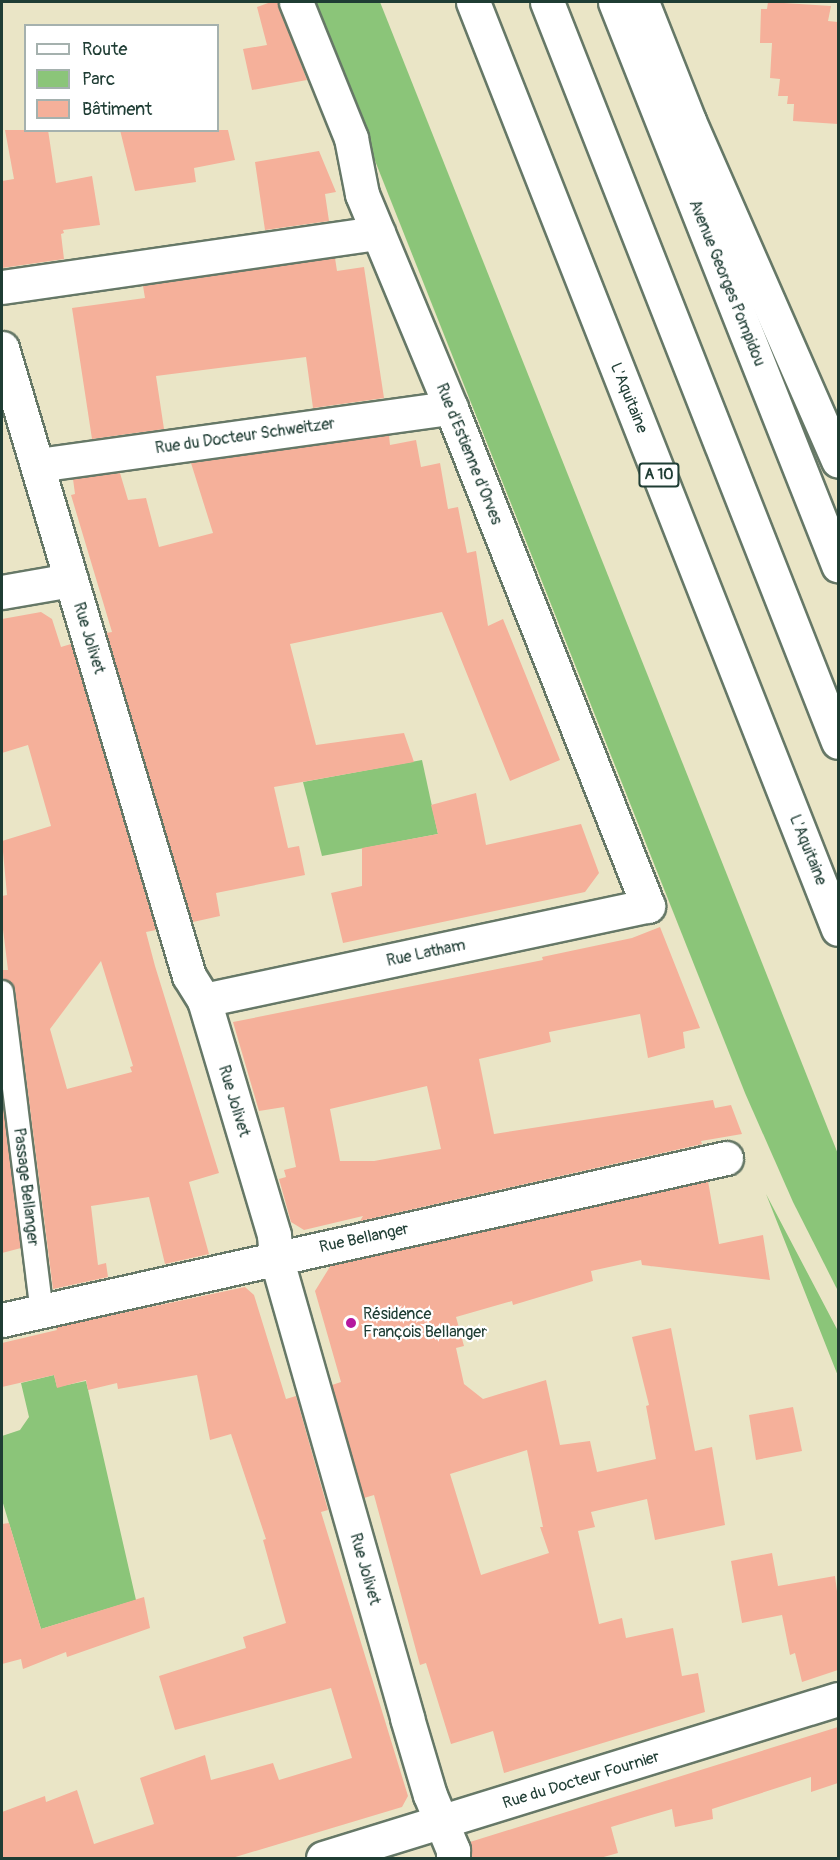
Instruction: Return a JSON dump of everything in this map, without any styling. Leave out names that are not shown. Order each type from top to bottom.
[{"type":"main road","name":"Rue d'Estienne d'Orves","points":[[296,2],[351,138],[358,179],[378,233],[451,408],[648,906]]},
{"type":"main road","name":"L'Aquitaine","points":[[473,2],[838,929]]},
{"type":"main road","points":[[547,2],[838,742]]},
{"type":"main road","name":"Avenue Georges Pompidou","points":[[615,2],[838,565]]},
{"type":"main road","name":"Avenue Georges Pompidou","points":[[642,2],[693,130],[838,461]]},
{"type":"main road","points":[[2,287],[378,233]]},
{"type":"main road","name":"Rue Jolivet","points":[[2,348],[39,465],[189,976],[204,1000],[274,1235],[276,1257],[404,1707],[430,1795],[453,1850],[453,1858]]},
{"type":"main road","name":"Rue du Docteur Schweitzer","points":[[39,465],[451,408]]},
{"type":"main road","points":[[2,592],[71,580]]},
{"type":"main road","name":"Rue Latham","points":[[204,1000],[648,906]]},
{"type":"main road","name":"Rue Bellanger","points":[[2,1320],[726,1158]]},
{"type":"main road","name":"Rue du Docteur Fournier","points":[[323,1858],[838,1699]]},
{"type":"lane","name":"Passage Bellanger","points":[[2,992],[42,1311]]},
{"type":"green space","points":[[312,2],[380,2],[838,1154],[838,1291],[793,1202],[745,1093]]},
{"type":"green space","points":[[422,760],[438,834],[322,856],[303,782]]},
{"type":"green space","points":[[766,1194],[838,1331],[838,1376],[789,1252]]},
{"type":"green space","points":[[54,1375],[57,1387],[86,1381],[136,1600],[41,1629],[2,1500],[2,1436],[20,1430],[29,1417],[21,1383]]},
{"type":"building","points":[[278,2],[307,80],[252,90],[243,49],[267,45],[257,7]]},
{"type":"building","points":[[768,2],[831,6],[828,21],[838,22],[838,124],[793,121],[794,104],[787,104],[788,96],[778,96],[780,79],[770,78],[772,43],[760,43],[761,9],[767,9]]},
{"type":"building","points":[[5,130],[48,132],[56,183],[92,176],[100,225],[63,230],[64,233],[61,234],[64,259],[2,268],[2,181],[14,179]]},
{"type":"building","points":[[219,130],[228,130],[235,160],[194,168],[196,182],[135,191],[120,132],[219,132]]},
{"type":"building","points":[[319,151],[336,192],[325,194],[329,221],[265,230],[255,162]]},
{"type":"building","points":[[335,258],[337,271],[364,267],[384,398],[313,408],[306,357],[156,376],[164,429],[92,439],[72,308],[145,298],[143,286]]},
{"type":"building","points":[[389,435],[390,445],[416,440],[421,467],[440,463],[448,509],[458,507],[467,553],[476,551],[488,626],[503,619],[560,760],[510,781],[442,612],[290,644],[316,745],[404,733],[414,762],[274,787],[288,848],[299,846],[305,875],[216,893],[220,916],[193,922],[106,633],[112,632],[71,495],[75,494],[73,479],[120,473],[128,500],[146,498],[159,547],[213,533],[191,463]]},
{"type":"building","points":[[41,612],[52,619],[61,647],[71,644],[156,930],[146,932],[155,966],[219,1173],[189,1182],[209,1254],[165,1264],[149,1197],[91,1206],[98,1265],[106,1263],[108,1277],[53,1289],[15,990],[12,983],[2,979],[2,970],[8,970],[2,921],[2,896],[7,895],[2,841],[51,826],[28,745],[2,753],[2,619]],"holes":[[[101,961],[133,1066],[130,1067],[132,1072],[67,1089],[50,1029]]]},
{"type":"building","points":[[476,793],[486,845],[581,824],[599,873],[585,892],[343,943],[331,893],[362,886],[362,848],[438,834],[431,805]]},
{"type":"building","points":[[660,927],[700,1028],[683,1032],[685,1048],[648,1058],[640,1014],[549,1032],[551,1042],[479,1059],[494,1134],[713,1100],[715,1108],[731,1105],[742,1134],[701,1141],[702,1144],[360,1221],[363,1216],[304,1230],[291,1222],[279,1179],[286,1177],[284,1170],[296,1167],[284,1107],[259,1111],[233,1022],[543,960],[542,957],[632,938]],"holes":[[[427,1086],[441,1149],[374,1161],[340,1161],[330,1109]]]},
{"type":"building","points":[[2,1097],[21,1248],[2,1253]]},
{"type":"building","points":[[708,1181],[719,1244],[763,1235],[770,1280],[642,1265],[641,1260],[591,1271],[593,1281],[513,1305],[512,1301],[456,1317],[464,1346],[456,1348],[464,1384],[483,1399],[546,1380],[560,1445],[590,1441],[597,1472],[656,1459],[646,1406],[649,1405],[632,1337],[671,1328],[695,1451],[712,1447],[725,1525],[655,1540],[647,1499],[591,1512],[595,1527],[578,1531],[599,1624],[622,1618],[626,1638],[673,1628],[682,1676],[698,1673],[705,1712],[504,1773],[493,1731],[451,1744],[426,1663],[420,1665],[374,1495],[364,1498],[332,1385],[341,1382],[315,1291],[331,1265]],"holes":[[[527,1450],[543,1527],[540,1527],[549,1553],[481,1575],[450,1474]]]},
{"type":"building","points":[[245,1287],[254,1295],[286,1399],[296,1396],[328,1510],[321,1512],[408,1796],[402,1807],[232,1858],[2,1858],[2,1812],[45,1796],[46,1802],[77,1790],[94,1844],[154,1824],[140,1778],[205,1755],[211,1780],[273,1763],[279,1780],[352,1758],[331,1688],[175,1730],[159,1676],[246,1648],[243,1637],[286,1623],[263,1540],[266,1539],[231,1434],[210,1440],[197,1375],[118,1389],[117,1383],[88,1390],[86,1380],[57,1388],[54,1375],[2,1387],[2,1343],[57,1330],[56,1327]]},
{"type":"building","points":[[793,1407],[802,1451],[756,1460],[749,1415]]},
{"type":"building","points":[[9,1523],[41,1629],[144,1597],[150,1628],[67,1657],[66,1652],[23,1669],[21,1659],[2,1664],[2,1524]]},
{"type":"building","points":[[772,1553],[778,1586],[835,1576],[838,1599],[838,1670],[802,1682],[795,1653],[790,1655],[782,1615],[742,1623],[731,1561]]},
{"type":"building","points":[[838,1727],[838,1783],[811,1792],[811,1777],[712,1809],[713,1819],[675,1827],[672,1809],[611,1827],[618,1853],[600,1858],[472,1858],[470,1842]]},
{"type":"place","name":"Résidence François Bellanger","points":[[351,1323]]}]
